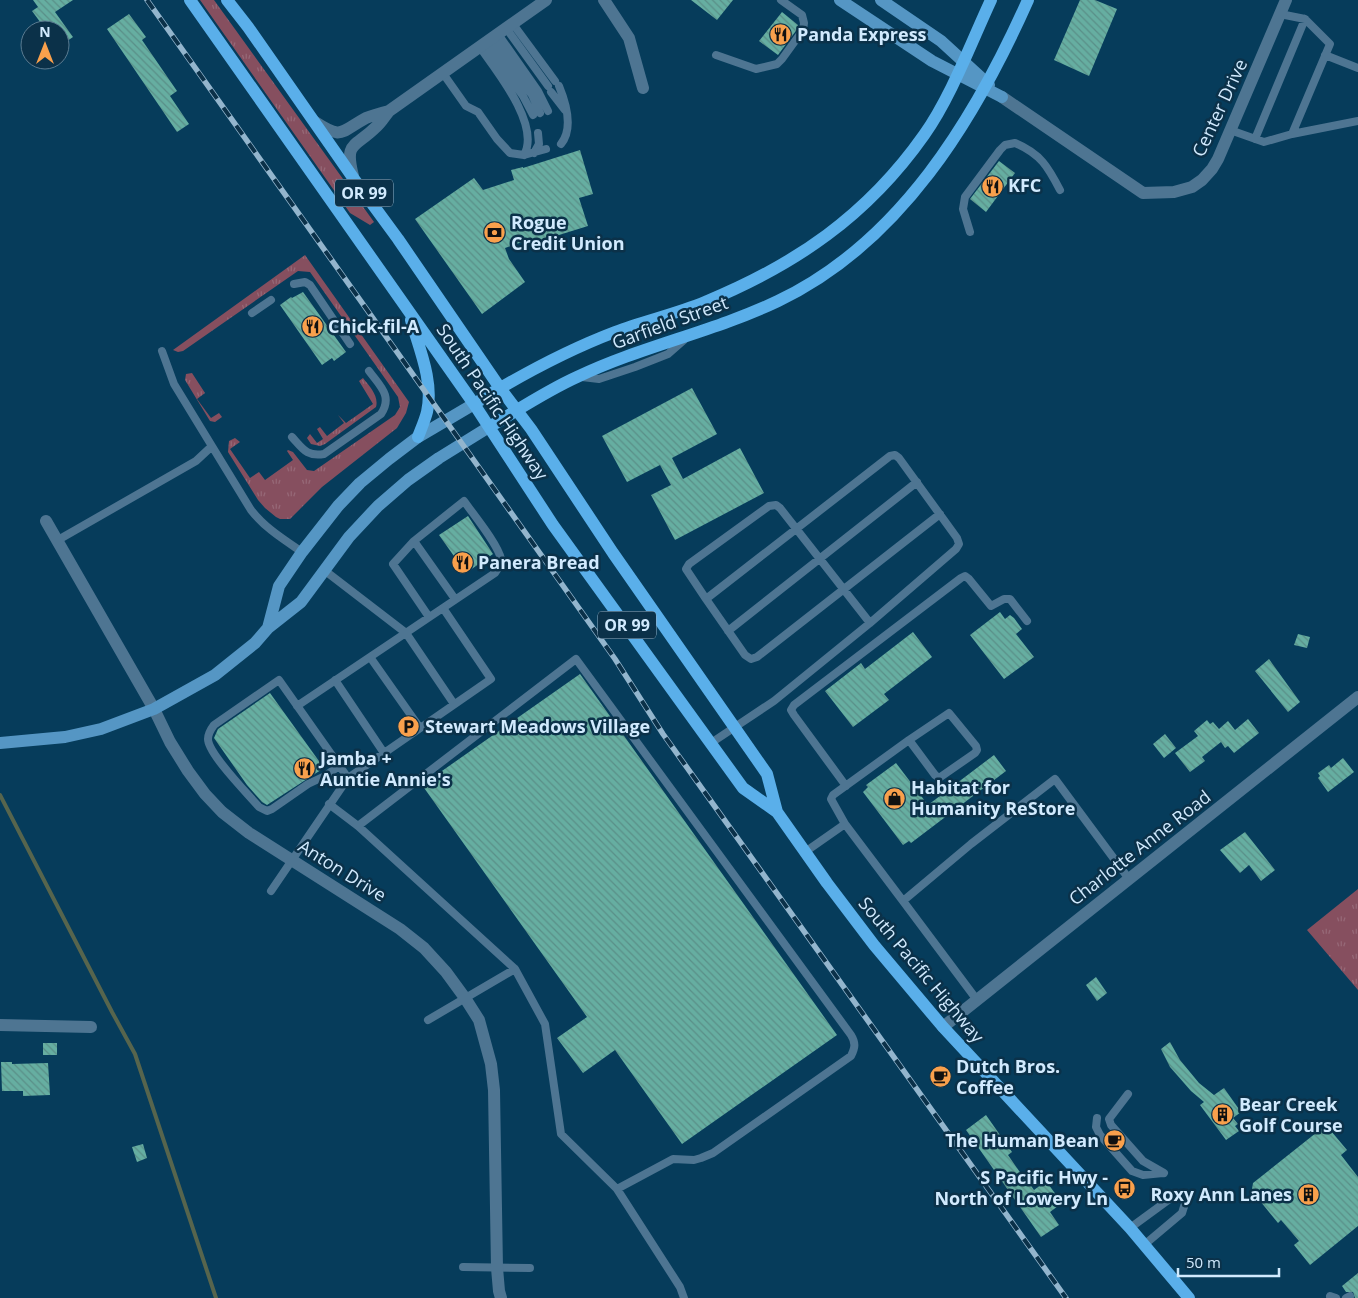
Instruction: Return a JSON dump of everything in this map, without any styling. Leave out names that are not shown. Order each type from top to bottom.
[{"type":"main road","name":"South Pacific Highway","points":[[190,0],[474,404],[553,525],[743,788],[777,812],[874,946],[944,1027],[1130,1228],[1190,1298]]},
{"type":"main road","name":"South Pacific Highway","points":[[227,0],[398,239],[500,388],[518,410],[613,553],[767,774],[777,812]]},
{"type":"main road","name":"Center Drive","points":[[840,0],[932,61],[957,74],[986,85]]},
{"type":"main road","name":"Center Drive","points":[[881,0],[941,41],[986,85],[1002,97]]},
{"type":"main road","name":"Garfield Street","points":[[268,628],[279,586],[302,552],[338,506],[360,483],[418,438],[545,362],[615,332],[704,302],[760,277],[811,248],[845,222],[899,168],[932,122],[957,74],[991,0]]},
{"type":"main road","name":"Garfield Street","points":[[0,743],[65,737],[101,729],[154,709],[215,675],[254,643],[268,628],[301,602],[349,537],[378,506],[408,480],[439,458],[578,376],[779,301],[830,271],[863,244],[894,214],[945,153],[1007,48],[1028,0]]},
{"type":"main road","points":[[407,308],[425,368],[427,381],[427,410],[418,438]]},
{"type":"street","points":[[354,179],[349,162],[351,148],[376,127],[388,111],[546,0]]},
{"type":"street","points":[[604,0],[629,38],[643,88]]},
{"type":"street","name":"Center Drive","points":[[1002,97],[1143,193],[1174,192],[1192,187],[1202,180],[1218,159],[1286,0]]},
{"type":"street","points":[[312,119],[330,132],[341,133],[367,117],[388,111]]},
{"type":"street","name":"Anton Drive","points":[[46,520],[154,709],[170,742],[188,771],[206,794],[229,817],[249,832],[379,915],[424,948],[446,972],[479,1020],[491,1064],[494,1090],[497,1268],[500,1295]]},
{"type":"street","name":"Charlotte Anne Road","points":[[944,1027],[1358,696]]},
{"type":"street","points":[[0,1025],[91,1027]]},
{"type":"lane","points":[[716,55],[756,69],[777,64],[803,30],[804,23],[802,15],[781,0]]},
{"type":"lane","points":[[1280,14],[1305,19],[1330,44],[1292,134]]},
{"type":"lane","points":[[1254,139],[1305,19]]},
{"type":"lane","points":[[495,35],[557,83],[564,98],[568,124],[567,135],[561,144]]},
{"type":"lane","points":[[495,35],[550,89],[567,113]]},
{"type":"lane","points":[[495,35],[538,91],[540,113],[523,96],[495,35]]},
{"type":"lane","points":[[495,35],[522,113],[528,138],[528,148],[524,155]]},
{"type":"lane","points":[[1325,55],[1358,68]]},
{"type":"lane","points":[[442,72],[466,106],[478,112],[510,153],[524,155],[546,149]]},
{"type":"lane","points":[[1230,130],[1264,142],[1292,134],[1358,121]]},
{"type":"lane","points":[[534,152],[539,144],[538,133]]},
{"type":"lane","points":[[970,232],[963,208],[965,197],[1005,145],[1016,143],[1041,159],[1049,168],[1060,190]]},
{"type":"lane","points":[[294,284],[305,282],[310,285],[350,344]]},
{"type":"lane","points":[[252,313],[271,300]]},
{"type":"lane","points":[[162,350],[174,384],[250,510],[274,534],[302,552]]},
{"type":"lane","points":[[292,438],[305,451],[314,456],[324,454],[381,414],[386,408],[387,399],[369,371]]},
{"type":"lane","points":[[58,540],[196,460],[211,447]]},
{"type":"lane","points":[[706,599],[890,456],[895,455],[899,458],[957,538],[959,544],[956,549],[870,623],[774,701],[711,743]]},
{"type":"lane","points":[[728,631],[916,482]]},
{"type":"lane","points":[[297,706],[495,573],[501,565],[497,550],[464,501],[414,541],[393,564],[429,617]]},
{"type":"lane","points":[[870,623],[844,590],[795,530],[780,508],[776,505],[769,506],[690,564],[686,569],[745,655],[751,659],[758,657],[844,590],[940,514]]},
{"type":"lane","points":[[414,541],[455,599]]},
{"type":"lane","points":[[324,570],[406,632],[454,704]]},
{"type":"lane","points":[[846,786],[794,715],[791,710],[794,705],[966,576],[990,606],[1004,599],[1010,599],[1027,621]]},
{"type":"lane","points":[[271,891],[328,804],[348,778],[491,679],[443,608]]},
{"type":"lane","points":[[370,657],[420,728]]},
{"type":"lane","points":[[358,826],[576,659],[851,1035],[854,1040],[855,1049],[850,1056],[713,1153],[694,1160],[673,1159],[618,1189]]},
{"type":"lane","points":[[339,766],[267,811],[259,807],[213,754],[208,738],[214,725],[279,680],[348,778]]},
{"type":"lane","points":[[335,680],[384,753]]},
{"type":"lane","points":[[909,740],[935,776],[939,778],[977,750],[976,746],[949,712],[909,740],[833,795],[831,799],[845,824],[977,1000]]},
{"type":"lane","points":[[903,901],[971,844],[1055,780],[1129,879]]},
{"type":"lane","points":[[328,804],[358,826],[514,969],[545,1024],[561,1134],[618,1189],[680,1287],[684,1298]]},
{"type":"lane","points":[[805,852],[845,824]]},
{"type":"lane","points":[[428,1020],[514,969]]},
{"type":"lane","points":[[1097,1118],[1096,1127],[1100,1135],[1132,1170],[1143,1175],[1164,1174],[1143,1161],[1111,1125],[1109,1119],[1128,1094]]},
{"type":"lane","points":[[1130,1228],[1171,1198],[1187,1197],[1182,1213],[1144,1245]]},
{"type":"lane","points":[[463,1267],[530,1268]]},
{"type":"green space","points":[[200,0],[214,0],[374,222],[370,225],[350,213]]},
{"type":"green space","points":[[305,255],[409,402],[406,413],[397,428],[322,487],[290,519],[280,519],[258,500],[228,452],[229,441],[235,438],[240,442],[230,449],[250,478],[259,472],[265,480],[293,460],[288,450],[293,452],[307,470],[314,471],[395,415],[400,407],[398,397],[310,272],[298,271],[183,351],[173,350]]},
{"type":"green space","points":[[192,373],[205,393],[197,399],[211,418],[219,413],[222,417],[215,422],[210,421],[185,380],[186,374]]},
{"type":"green space","points":[[363,378],[375,395],[376,407],[325,444],[320,446],[311,444],[307,438],[310,434],[317,443],[323,439],[317,429],[320,427],[327,436],[344,423],[338,415],[346,423],[373,404],[359,381]]},
{"type":"green space","points":[[1358,889],[1358,990],[1307,930]]},
{"type":"building","points":[[33,0],[73,0],[55,12],[61,20],[39,20],[32,11],[38,7]]},
{"type":"building","points":[[691,0],[733,0],[717,20]]},
{"type":"building","points":[[1080,0],[1095,0],[1117,9],[1089,76],[1054,60]]},
{"type":"building","name":"Panda Express","points":[[782,12],[798,25],[798,28],[778,55],[759,41]]},
{"type":"building","points":[[129,14],[146,37],[142,40],[177,91],[170,96],[189,124],[177,132],[107,29]]},
{"type":"building","name":"Rogue Credit Union","points":[[580,150],[593,194],[579,198],[588,226],[530,244],[528,240],[505,248],[509,259],[525,282],[482,314],[415,219],[474,178],[483,190],[514,180],[511,170]]},
{"type":"building","name":"KFC","points":[[999,161],[1015,173],[986,212],[970,199]]},
{"type":"building","name":"Chick-fil-A","points":[[303,292],[346,352],[334,361],[332,358],[322,365],[280,305],[291,297]]},
{"type":"building","points":[[692,388],[717,434],[672,458],[683,479],[740,448],[764,493],[675,540],[651,495],[671,485],[660,465],[627,482],[602,436]]},
{"type":"building","points":[[468,516],[493,554],[466,573],[439,535]]},
{"type":"building","points":[[1000,612],[1005,619],[1010,615],[1014,618],[1022,629],[1016,634],[1034,657],[1004,679],[970,635]]},
{"type":"building","points":[[913,632],[932,657],[884,694],[889,700],[853,727],[825,691],[861,663],[865,669]]},
{"type":"building","points":[[1298,634],[1310,637],[1307,648],[1294,645]]},
{"type":"building","points":[[1269,659],[1300,702],[1288,712],[1255,671]]},
{"type":"building","points":[[580,674],[837,1035],[682,1144],[615,1050],[583,1073],[557,1038],[587,1017],[422,785]]},
{"type":"building","points":[[270,693],[324,768],[267,805],[247,785],[214,738],[218,729]]},
{"type":"building","points":[[1248,719],[1259,733],[1234,753],[1228,746],[1225,748],[1221,742],[1202,757],[1205,761],[1190,772],[1175,753],[1198,736],[1194,731],[1207,720],[1210,724],[1213,722],[1219,729],[1228,721],[1235,730]]},
{"type":"building","points":[[1165,734],[1176,748],[1164,758],[1153,744]]},
{"type":"building","name":"Habitat for Humanity ReStore","points":[[994,755],[1006,771],[911,843],[909,841],[903,845],[863,792],[868,787],[866,785],[896,763],[928,805]]},
{"type":"building","points":[[1343,758],[1354,772],[1328,792],[1318,778],[1320,776],[1318,773],[1329,765],[1331,768]]},
{"type":"building","points":[[1245,832],[1275,870],[1261,881],[1249,865],[1240,873],[1220,850]]},
{"type":"building","points":[[1096,977],[1107,993],[1097,1001],[1086,985]]},
{"type":"building","points":[[1170,1042],[1180,1060],[1199,1083],[1214,1095],[1224,1088],[1241,1112],[1233,1118],[1238,1124],[1235,1126],[1239,1131],[1226,1140],[1200,1105],[1204,1102],[1191,1091],[1170,1067],[1161,1049]]},
{"type":"building","points":[[43,1043],[57,1043],[57,1055],[43,1055]]},
{"type":"building","points":[[1,1062],[12,1062],[12,1064],[48,1063],[50,1095],[23,1096],[23,1091],[2,1091]]},
{"type":"building","points":[[986,1115],[1012,1152],[1008,1155],[1026,1181],[1034,1190],[1046,1181],[1062,1203],[1050,1212],[1059,1225],[1041,1237],[966,1130]]},
{"type":"building","name":"Roxy Ann Lanes","points":[[1326,1125],[1347,1150],[1341,1155],[1358,1177],[1358,1226],[1310,1265],[1294,1245],[1299,1241],[1281,1220],[1278,1223],[1252,1189],[1253,1183]]},
{"type":"building","points":[[143,1144],[147,1158],[137,1162],[132,1147]]},
{"type":"building","points":[[1358,1273],[1358,1298],[1355,1298],[1353,1292],[1346,1292],[1342,1286]]},
{"type":"waterway","points":[[0,795],[135,1054],[216,1298]]},
{"type":"railway","points":[[147,0],[615,659],[663,734],[1066,1298]]},
{"type":"place","name":"Panda Express","points":[[781,35]]},
{"type":"place","name":"KFC","points":[[992,186]]},
{"type":"place","name":"Rogue Credit Union","points":[[495,233]]},
{"type":"place","name":"Chick-fil-A","points":[[312,327]]},
{"type":"place","name":"Panera Bread","points":[[462,563]]},
{"type":"place","name":"Stewart Meadows Village","points":[[409,727]]},
{"type":"place","name":"Jamba + Auntie Annie's","points":[[304,769]]},
{"type":"place","name":"Habitat for Humanity ReStore","points":[[895,798]]},
{"type":"place","name":"Dutch Bros. Coffee","points":[[940,1077]]},
{"type":"place","name":"Bear Creek Golf Course","points":[[1223,1115]]},
{"type":"place","name":"The Human Bean","points":[[1115,1141]]},
{"type":"place","name":"S Pacific Hwy - North of Lowery Ln","points":[[1124,1188]]},
{"type":"place","name":"Roxy Ann Lanes","points":[[1308,1195]]}]
